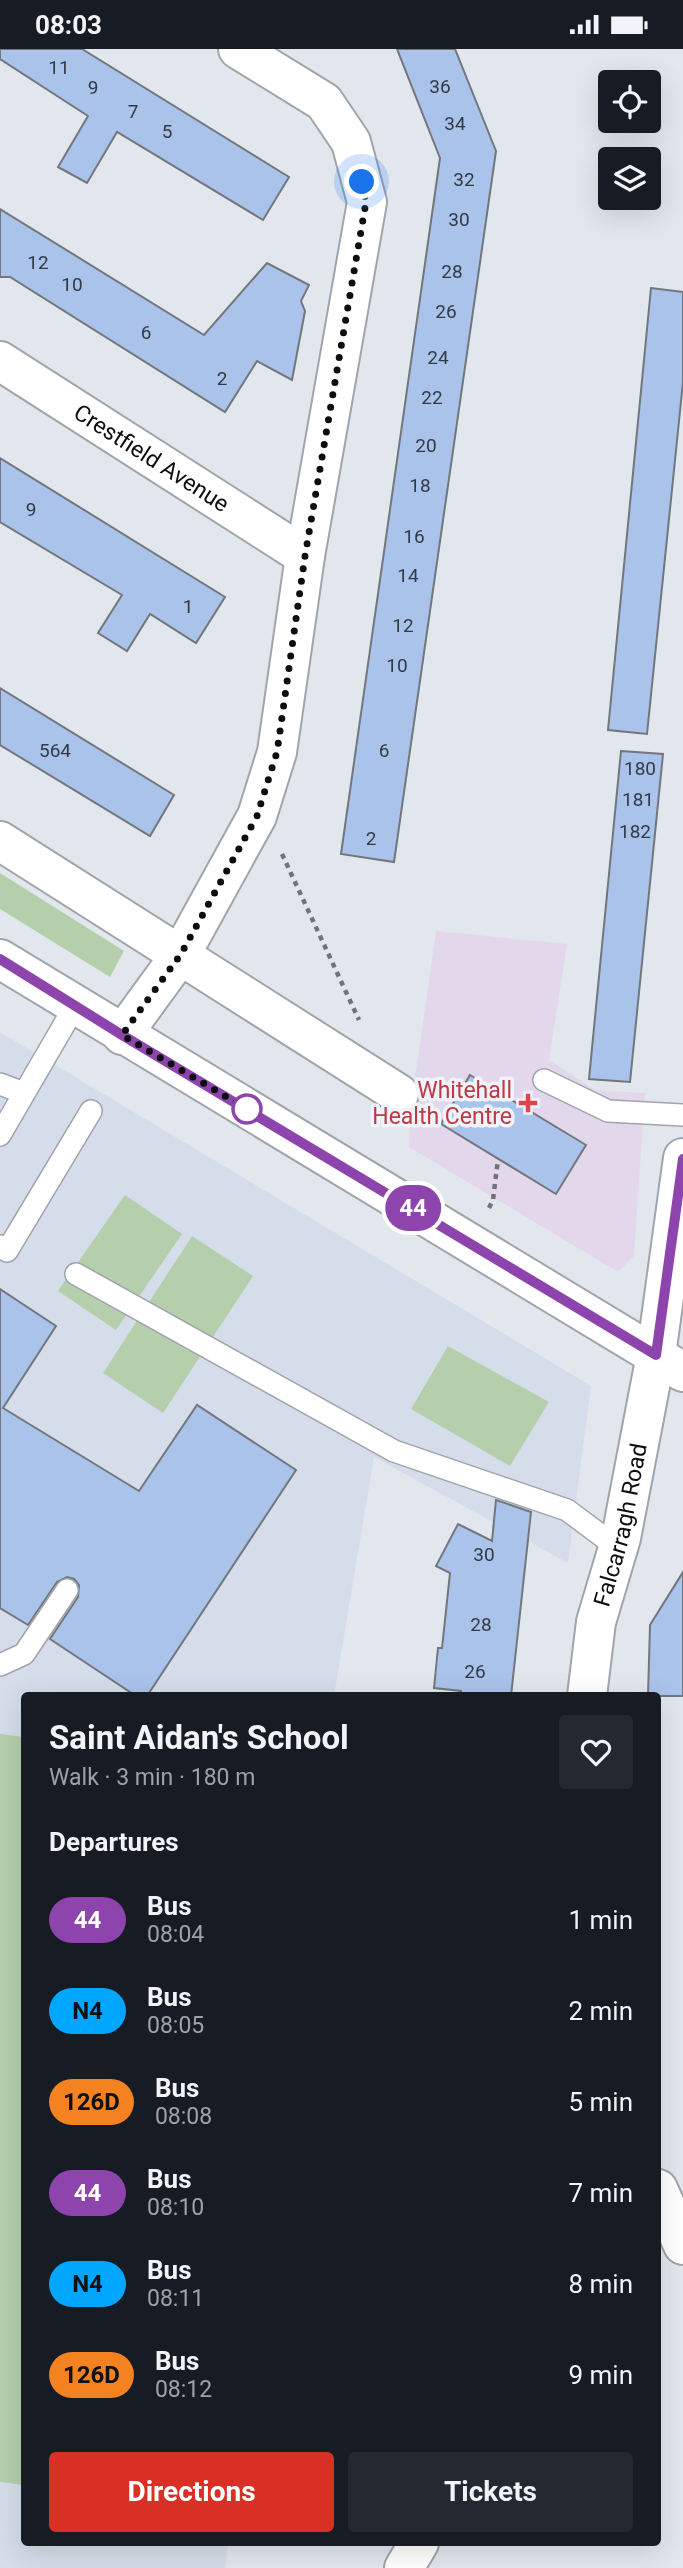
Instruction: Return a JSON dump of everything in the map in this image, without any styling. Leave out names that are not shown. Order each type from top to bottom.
[{"type":"street","points":[[122,1035],[181,954],[257,816],[277,752],[305,556],[366,202],[351,142],[324,102],[238,49]]},
{"type":"street","name":"Crestfield Avenue","points":[[0,361],[305,556]]},
{"type":"street","points":[[0,841],[399,1094]]},
{"type":"street","points":[[0,959],[670,1364]]},
{"type":"street","name":"Falcarragh Road","points":[[587,1692],[596,1622],[670,1364],[683,1158]]},
{"type":"street","points":[[661,2196],[683,2247],[661,2265]]},
{"type":"street","points":[[404,2568],[417,2546]]},
{"type":"lane","points":[[0,1135],[75,1006]]},
{"type":"lane","points":[[544,1080],[608,1111],[683,1115]]},
{"type":"lane","points":[[0,1084],[24,1093]]},
{"type":"lane","points":[[0,1246],[7,1251],[91,1111]]},
{"type":"lane","points":[[76,1274],[394,1451],[566,1510],[618,1548]]},
{"type":"lane","points":[[0,1665],[24,1654],[66,1590]]},
{"type":"path","points":[[257,816],[278,845],[359,1021]]},
{"type":"path","points":[[488,1209],[493,1200],[498,1159]]},
{"type":"shaded area","name":"Whitehall Health Centre","points":[[436,931],[567,944],[549,1060],[595,1090],[645,1093],[634,1256],[618,1272],[409,1147],[410,1114]]},
{"type":"shaded area","points":[[0,1032],[591,1386],[568,1563],[374,1457],[335,1692],[21,1692],[21,2546],[228,2546],[225,2568],[0,2568]]},
{"type":"green space","points":[[0,873],[124,951],[110,977],[0,909]]},
{"type":"green space","points":[[125,1195],[182,1234],[116,1330],[58,1291]]},
{"type":"green space","points":[[192,1236],[253,1276],[163,1413],[103,1373]]},
{"type":"green space","points":[[448,1346],[549,1402],[510,1466],[411,1409]]},
{"type":"green space","points":[[0,1734],[21,1737],[21,2485],[0,2482]]},
{"type":"building","points":[[0,49],[82,49],[289,177],[263,220],[117,132],[87,183],[58,167],[88,116],[0,59]]},
{"type":"building","points":[[397,49],[455,49],[496,151],[394,862],[341,854],[440,158]]},
{"type":"building","points":[[0,209],[204,335],[267,263],[309,285],[301,301],[305,311],[292,380],[257,361],[225,412],[10,277],[0,277]]},
{"type":"building","points":[[651,288],[683,292],[683,382],[647,734],[608,730]]},
{"type":"building","points":[[0,458],[225,597],[196,643],[150,614],[127,651],[98,633],[122,595],[0,522]]},
{"type":"building","points":[[0,688],[174,795],[150,836],[0,745]]},
{"type":"building","points":[[621,751],[663,754],[630,1082],[589,1079]]},
{"type":"building","points":[[470,1075],[586,1145],[556,1194],[441,1124]]},
{"type":"building","points":[[0,1289],[56,1326],[3,1408],[139,1491],[197,1405],[296,1470],[150,1692],[130,1692],[50,1639],[78,1597],[79,1585],[74,1579],[67,1577],[57,1582],[28,1625],[0,1608]]},
{"type":"building","points":[[496,1500],[531,1512],[511,1692],[461,1692],[434,1688],[438,1648],[442,1648],[450,1573],[436,1566],[458,1524],[492,1541]]},
{"type":"building","points":[[683,1572],[683,1696],[661,1696],[661,1692],[648,1692],[650,1625]]},
{"type":"bus line","name":"44","points":[[0,959],[656,1355],[683,1159]]},
{"type":"place","name":"Whitehall Health Centre","points":[[528,1103]]},
{"type":"route","points":[[247,1109],[122,1035],[181,954],[257,816],[277,752],[305,556],[366,202],[362,182]]}]
